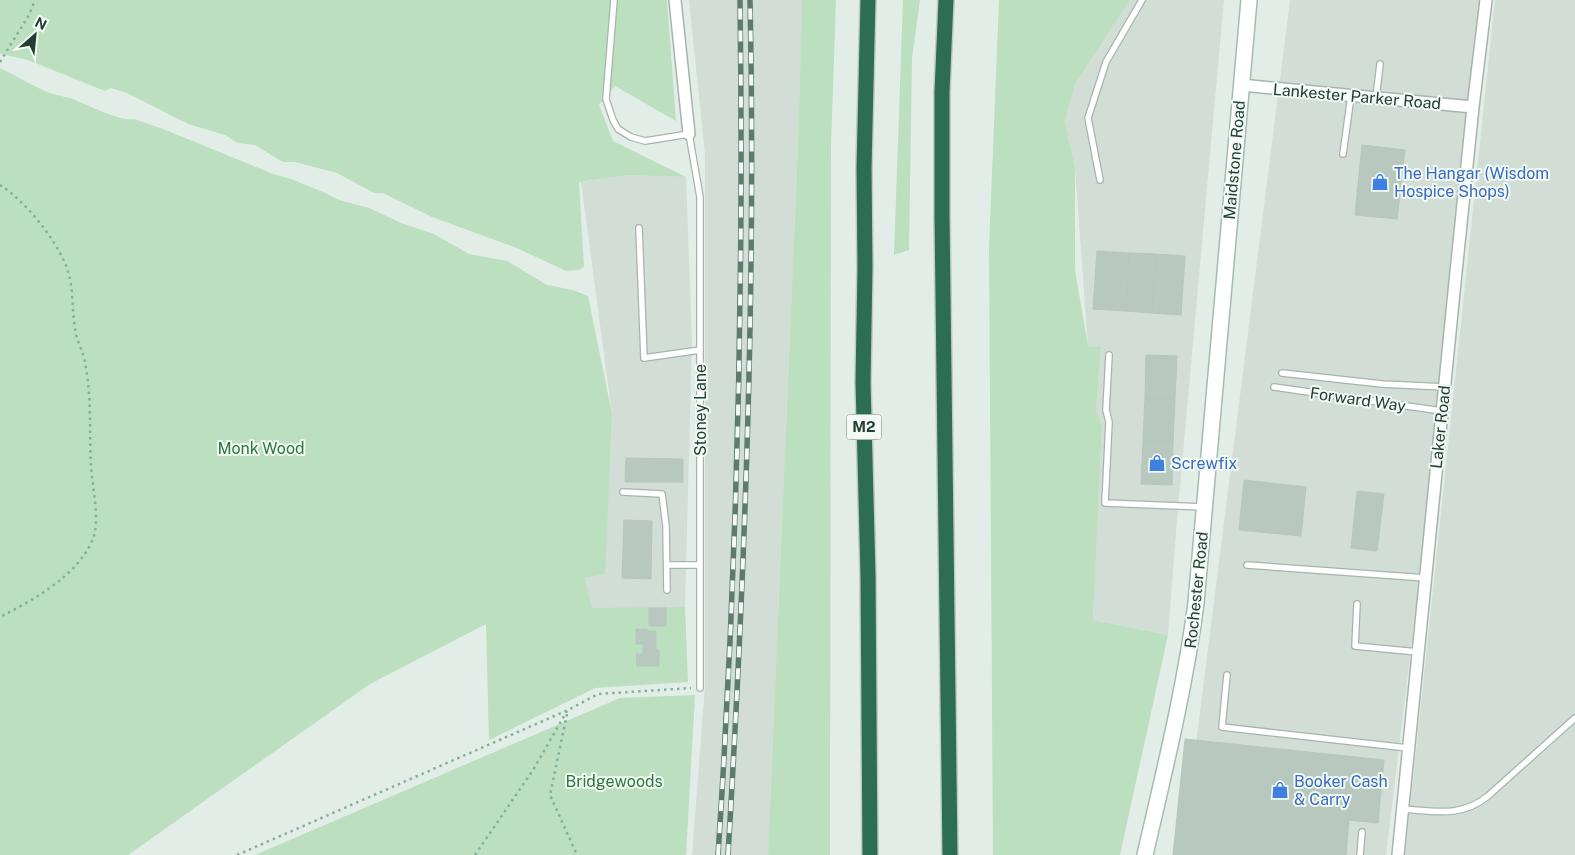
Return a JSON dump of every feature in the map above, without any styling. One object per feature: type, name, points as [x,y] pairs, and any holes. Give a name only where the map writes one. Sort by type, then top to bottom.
[{"type":"highway","name":"M2","points":[[868,0],[864,140],[865,267],[863,382],[868,574],[870,855]]},
{"type":"highway","points":[[946,0],[942,92],[942,216],[950,855]]},
{"type":"main road","name":"Maidstone Road","points":[[1220,320],[1249,0]]},
{"type":"main road","name":"Rochester Road","points":[[1145,855],[1191,642],[1205,507],[1220,320]]},
{"type":"street","name":"Stoney Lane","points":[[675,0],[689,134]]},
{"type":"street","name":"Laker Road","points":[[1398,855],[1473,107],[1486,0]]},
{"type":"street","name":"Lankester Parker Road","points":[[1241,85],[1473,107]]},
{"type":"lane","points":[[614,0],[606,99],[618,129],[631,137],[645,141],[689,134]]},
{"type":"lane","points":[[1100,180],[1088,118],[1106,62],[1142,0]]},
{"type":"lane","points":[[1376,98],[1380,64]]},
{"type":"lane","points":[[1343,154],[1351,96]]},
{"type":"lane","name":"Stoney Lane","points":[[689,134],[700,197],[700,688]]},
{"type":"lane","points":[[639,228],[644,358],[700,350]]},
{"type":"lane","points":[[1109,355],[1106,410],[1109,422],[1104,503],[1205,507]]},
{"type":"lane","points":[[1282,373],[1382,384],[1445,387]]},
{"type":"lane","name":"Forward Way","points":[[1274,388],[1442,411]]},
{"type":"lane","points":[[623,492],[662,494],[666,526],[667,590]]},
{"type":"lane","points":[[667,565],[700,565]]},
{"type":"lane","points":[[1247,565],[1426,578]]},
{"type":"lane","points":[[1357,604],[1355,646],[1418,652]]},
{"type":"lane","points":[[1227,675],[1222,727],[1408,748]]},
{"type":"lane","points":[[1402,809],[1451,812],[1474,805],[1488,796],[1575,718]]},
{"type":"lane","points":[[1360,855],[1362,832]]},
{"type":"path","points":[[0,62],[29,15],[35,0]]},
{"type":"path","points":[[0,185],[28,209],[52,238],[65,263],[71,284],[76,335],[85,361],[90,393],[91,465],[96,508],[93,540],[77,564],[53,586],[26,604],[0,617]]},
{"type":"path","points":[[237,855],[568,710],[598,694],[700,688]]},
{"type":"path","points":[[475,855],[533,770],[568,710]]},
{"type":"path","points":[[568,710],[550,795],[577,855]]},
{"type":"shaded area","points":[[689,0],[802,0],[798,145],[768,855],[692,855],[705,686],[705,155]]},
{"type":"shaded area","points":[[1130,0],[1224,0],[1168,635],[1093,620],[1102,425],[1096,410],[1101,347],[1088,346],[1075,167],[1065,122],[1075,84]]},
{"type":"shaded area","points":[[1290,0],[1490,0],[1386,855],[1182,855]]},
{"type":"shaded area","points":[[1495,0],[1575,0],[1575,855],[1405,855]]},
{"type":"shaded area","points":[[628,175],[686,177],[692,341],[685,607],[592,609],[585,578],[604,574],[612,414],[581,182]]},
{"type":"green space","points":[[0,0],[667,0],[676,121],[615,86],[599,105],[613,141],[686,177],[628,175],[579,182],[584,267],[579,270],[566,271],[517,248],[432,217],[383,193],[374,193],[337,173],[295,162],[283,162],[255,145],[238,143],[225,135],[188,124],[127,93],[111,88],[105,91],[28,60],[2,54],[0,53]]},
{"type":"green space","points":[[802,0],[836,0],[831,145],[830,855],[768,855],[798,145]]},
{"type":"green space","points":[[903,0],[920,0],[912,58],[909,250],[894,255]]},
{"type":"green space","points":[[999,0],[1130,0],[1075,84],[1065,122],[1075,167],[1075,270],[1088,346],[1101,347],[1096,410],[1102,425],[1093,620],[1168,635],[1120,855],[993,855],[989,248]]},
{"type":"green space","name":"Monk Wood","points":[[0,68],[53,94],[72,99],[113,116],[134,119],[163,129],[273,174],[291,179],[339,200],[369,208],[401,223],[434,234],[469,254],[507,261],[547,285],[573,290],[588,296],[612,414],[605,574],[585,578],[592,608],[685,607],[688,682],[595,688],[489,740],[486,624],[370,684],[128,855],[0,855]],"holes":[[[636,629],[646,629],[647,631],[656,631],[656,649],[659,666],[637,666],[636,654],[643,654],[643,644],[636,644]]]},
{"type":"green space","name":"Bridgewoods","points":[[695,695],[686,855],[255,855],[620,698]]},
{"type":"building","name":"The Hangar (Wisdom Hospice Shops)","points":[[1362,145],[1405,150],[1397,219],[1355,215]]},
{"type":"building","points":[[1097,251],[1129,253],[1126,311],[1093,309]]},
{"type":"building","points":[[1129,253],[1156,254],[1152,313],[1126,311]]},
{"type":"building","points":[[1156,254],[1185,256],[1181,315],[1152,313]]},
{"type":"building","points":[[1146,355],[1177,356],[1175,399],[1145,398]]},
{"type":"building","points":[[1145,398],[1175,399],[1173,442],[1143,441]]},
{"type":"building","name":"Screwfix","points":[[1143,441],[1173,442],[1172,485],[1141,484]]},
{"type":"building","points":[[626,458],[683,459],[683,482],[625,482]]},
{"type":"building","points":[[1244,480],[1306,487],[1301,536],[1239,530]]},
{"type":"building","points":[[1357,491],[1384,494],[1377,551],[1351,548]]},
{"type":"building","points":[[624,520],[652,521],[651,579],[622,578]]},
{"type":"building","points":[[649,608],[666,608],[666,626],[649,626]]},
{"type":"building","points":[[636,629],[656,631],[656,649],[659,650],[659,666],[637,666],[636,654],[643,654],[643,644],[636,644]]},
{"type":"building","name":"Booker Cash & Carry","points":[[1185,739],[1384,760],[1378,823],[1349,820],[1346,855],[1173,855]]},
{"type":"railway","points":[[718,855],[725,748],[738,428],[741,214],[740,0]]},
{"type":"railway","points":[[728,855],[748,428],[751,214],[750,0]]},
{"type":"place","name":"The Hangar (Wisdom Hospice Shops)","points":[[1380,182]]},
{"type":"place","name":"Screwfix","points":[[1157,463]]},
{"type":"place","name":"Booker Cash & Carry","points":[[1280,790]]}]
